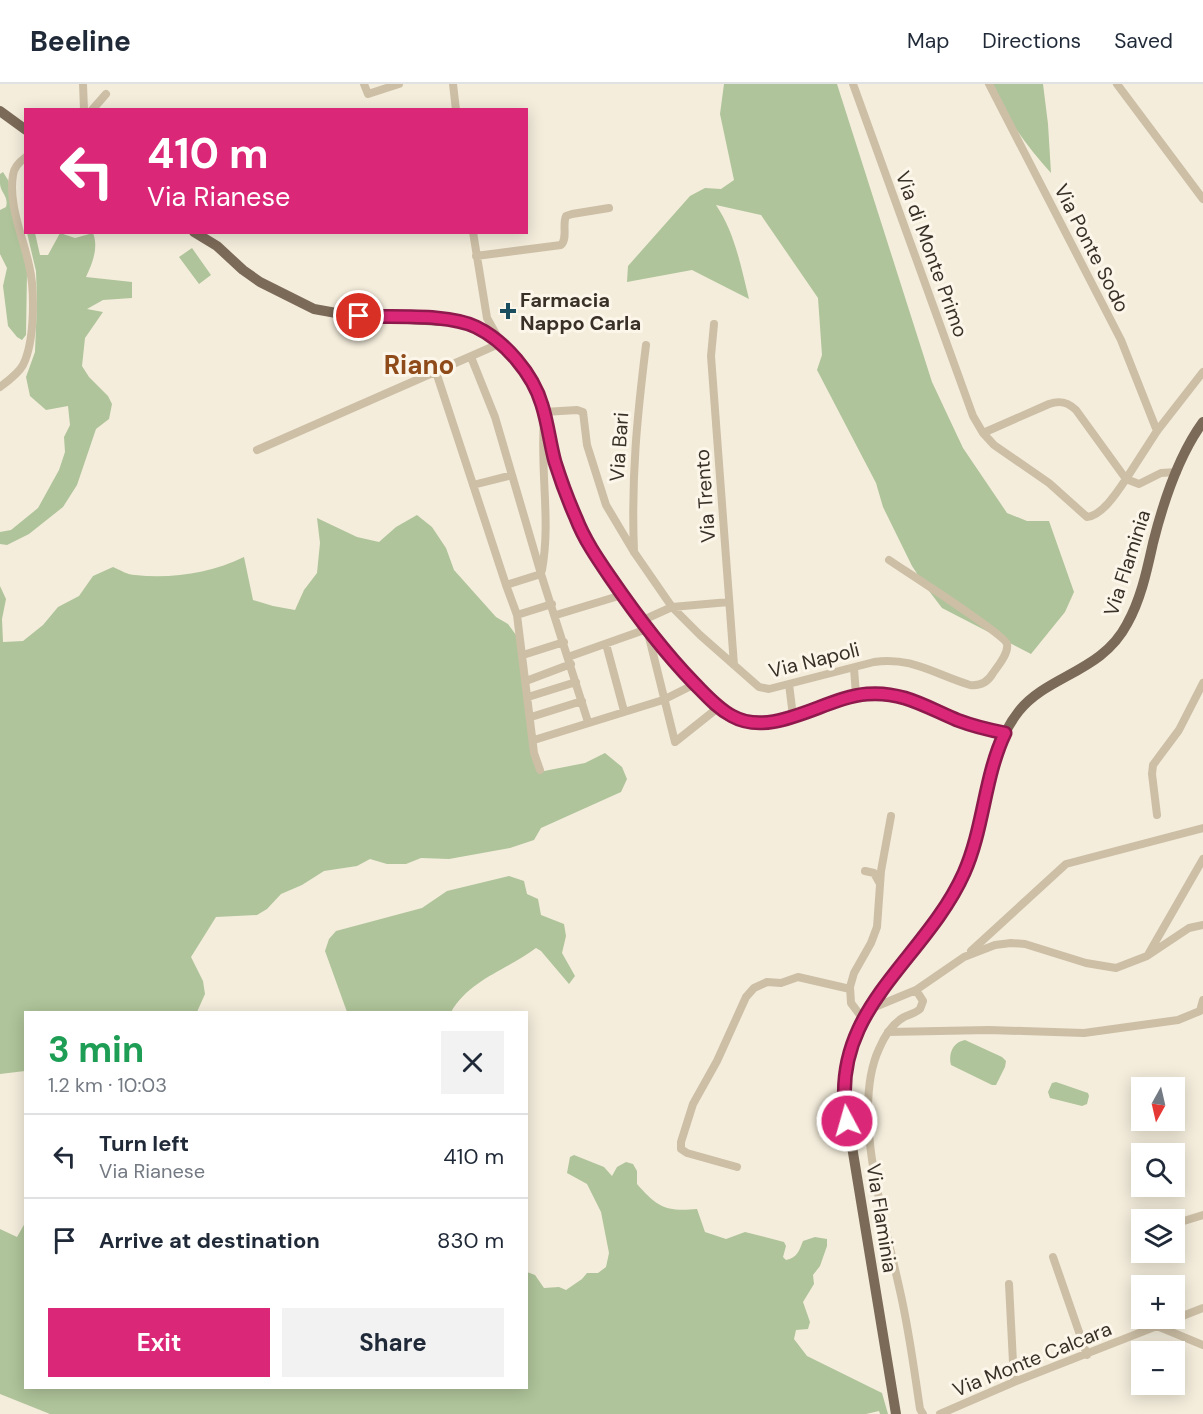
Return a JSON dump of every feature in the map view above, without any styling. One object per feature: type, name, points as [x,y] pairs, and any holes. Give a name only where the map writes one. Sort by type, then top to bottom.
[{"type":"main road","points":[[0,111],[24,129]]},
{"type":"main road","points":[[197,234],[220,248],[243,270],[260,282],[310,307],[353,316],[462,322],[478,328],[501,344],[530,380],[537,393],[555,463],[577,521],[588,542],[644,625],[695,684],[719,707],[737,719],[749,723],[770,722],[856,695],[884,693],[903,696],[964,722],[1005,733]]},
{"type":"main road","name":"Via Flaminia","points":[[896,1414],[846,1110],[846,1068],[853,1042],[865,1015],[957,887],[974,846],[995,758],[1015,716],[1027,703],[1098,658],[1126,627],[1139,597],[1160,518],[1177,472],[1190,443],[1203,422]]},
{"type":"street","points":[[83,84],[84,108]]},
{"type":"street","points":[[364,84],[368,94],[399,84]]},
{"type":"street","points":[[453,84],[456,108]]},
{"type":"street","name":"Via di Monte Primo","points":[[853,84],[973,416],[983,433],[999,449],[1048,483],[1073,507],[1089,518],[1111,500],[1126,479]]},
{"type":"street","name":"Via Ponte Sodo","points":[[989,84],[1121,340],[1157,430]]},
{"type":"street","points":[[1118,84],[1203,199]]},
{"type":"street","points":[[94,108],[106,94]]},
{"type":"street","points":[[0,387],[22,366],[30,335],[31,275],[12,188],[14,170],[24,159]]},
{"type":"street","points":[[476,256],[561,245],[565,240],[566,216],[609,208]]},
{"type":"street","points":[[257,450],[501,344],[487,318],[473,234]]},
{"type":"street","name":"Via Trento","points":[[714,324],[711,356],[734,665]]},
{"type":"street","name":"Via Bari","points":[[634,552],[632,483],[635,428],[646,345]]},
{"type":"street","points":[[471,357],[495,417],[588,722]]},
{"type":"street","points":[[436,372],[517,615],[534,740],[534,755],[540,770]]},
{"type":"street","points":[[1126,479],[1157,430],[1203,372]]},
{"type":"street","points":[[983,433],[1057,401],[1066,403],[1076,410],[1126,479],[1139,484],[1161,473],[1177,472]]},
{"type":"street","name":"Via Napoli","points":[[544,414],[577,410],[583,412],[587,446],[606,505],[634,552],[672,607],[700,635],[763,689],[879,661],[905,661],[975,686],[991,676],[1007,649],[1004,638],[889,560]]},
{"type":"street","points":[[541,574],[546,540],[544,414]]},
{"type":"street","points":[[473,485],[512,474]]},
{"type":"street","points":[[506,585],[541,574]]},
{"type":"street","points":[[556,615],[622,595]]},
{"type":"street","points":[[526,681],[644,625],[672,607],[729,602]]},
{"type":"street","points":[[517,615],[552,604]]},
{"type":"street","points":[[644,625],[675,742],[719,707]]},
{"type":"street","points":[[523,655],[564,642]]},
{"type":"street","points":[[606,644],[624,711]]},
{"type":"street","points":[[854,668],[856,695]]},
{"type":"street","points":[[528,697],[576,682]]},
{"type":"street","points":[[1157,815],[1152,778],[1153,765],[1179,730],[1203,683]]},
{"type":"street","points":[[534,740],[663,700],[695,684]]},
{"type":"street","points":[[789,684],[793,716]]},
{"type":"street","points":[[531,717],[582,701]]},
{"type":"street","points":[[891,816],[881,871],[879,913],[875,934],[854,973],[850,989],[851,1003],[865,1015],[916,990],[964,957],[1066,864],[1203,828]]},
{"type":"street","points":[[1147,956],[1203,858]]},
{"type":"street","points":[[865,871],[874,873],[880,885]]},
{"type":"street","points":[[964,957],[995,945],[1025,944],[1086,963],[1116,968],[1147,956],[1189,928],[1203,925],[1203,931]]},
{"type":"street","points":[[737,1167],[687,1153],[681,1149],[681,1142],[693,1104],[717,1060],[746,997],[754,988],[767,981],[781,984],[798,977],[850,989]]},
{"type":"street","points":[[916,990],[922,1001],[920,1009],[901,1019],[888,1032],[876,1055],[869,1094],[870,1150],[901,1294],[920,1409],[923,1414]]},
{"type":"street","points":[[888,1032],[989,1030],[1084,1033],[1178,1020],[1200,1011],[1203,1000]]},
{"type":"street","points":[[1185,1221],[1203,1215]]},
{"type":"street","points":[[1053,1257],[1087,1355]]},
{"type":"street","points":[[1009,1284],[1014,1382]]},
{"type":"street","name":"Via Monte Calcara","points":[[1185,1315],[1203,1308]]},
{"type":"street","name":"Via Monte Calcara","points":[[940,1414],[1014,1382],[1150,1329]]},
{"type":"street","points":[[1164,1329],[1203,1345]]},
{"type":"green space","points":[[724,84],[837,84],[932,382],[963,448],[1007,513],[1027,521],[1049,521],[1074,592],[1065,612],[1031,654],[942,608],[912,566],[883,507],[876,483],[817,370],[822,355],[818,298],[761,215],[716,205],[733,239],[749,299],[692,270],[627,282],[628,266],[690,196],[705,188],[721,189],[734,180],[720,114]]},
{"type":"green space","points":[[990,84],[1043,84],[1051,173],[1017,131]]},
{"type":"green space","points":[[3,172],[8,180],[27,272],[26,335],[22,340],[8,326],[3,286],[7,268],[0,254],[0,210],[7,204],[0,184],[0,174]]},
{"type":"green space","points":[[27,234],[35,234],[40,255],[48,255],[59,234],[75,238],[93,234],[95,250],[86,277],[132,282],[132,298],[103,300],[87,309],[103,312],[85,338],[82,366],[89,377],[108,396],[112,404],[109,419],[96,429],[77,485],[63,507],[29,534],[7,545],[0,544],[0,532],[11,530],[38,508],[59,470],[65,452],[64,437],[70,425],[68,406],[46,410],[30,396],[26,377],[35,352],[36,271]]},
{"type":"green space","points":[[192,248],[211,275],[199,284],[179,257]]},
{"type":"green space","points":[[417,515],[432,527],[446,548],[454,570],[496,617],[508,624],[516,635],[539,772],[585,763],[605,753],[622,767],[627,779],[621,792],[541,828],[534,840],[510,848],[449,859],[421,858],[406,864],[387,864],[370,859],[357,866],[324,871],[302,885],[281,894],[267,909],[257,915],[216,917],[191,957],[203,981],[205,994],[197,1011],[24,1011],[24,1071],[0,1074],[0,586],[6,599],[2,619],[3,642],[23,641],[43,625],[58,607],[79,596],[93,576],[113,567],[132,575],[191,574],[244,557],[253,600],[295,610],[304,590],[317,573],[320,543],[317,518],[357,537],[379,542],[396,527]]},
{"type":"green space","points":[[509,876],[524,881],[527,894],[538,899],[541,915],[564,924],[566,936],[562,953],[575,976],[569,984],[536,948],[468,991],[452,1011],[347,1011],[325,951],[329,939],[336,931],[422,908],[447,891]]},
{"type":"green space","points":[[965,1040],[1006,1061],[996,1085],[951,1065],[952,1049],[957,1043]]},
{"type":"green space","points":[[1056,1082],[1088,1093],[1087,1104],[1082,1106],[1050,1098],[1048,1092],[1052,1083]]},
{"type":"green space","points":[[574,1155],[604,1167],[612,1176],[617,1167],[626,1162],[633,1164],[637,1171],[637,1184],[657,1203],[677,1210],[697,1209],[705,1232],[726,1239],[745,1232],[784,1242],[786,1246],[783,1257],[786,1260],[795,1256],[803,1241],[815,1237],[827,1239],[820,1266],[813,1275],[814,1284],[803,1302],[810,1322],[808,1329],[796,1330],[794,1339],[807,1356],[882,1393],[888,1414],[880,1414],[879,1411],[866,1414],[50,1414],[0,1394],[0,1229],[17,1237],[24,1225],[24,1389],[528,1389],[528,1272],[535,1275],[544,1288],[559,1287],[566,1290],[587,1273],[598,1273],[606,1267],[609,1253],[601,1212],[587,1184],[567,1173],[570,1157]]},
{"type":"place","name":"Farmacia Nappo Carla","points":[[508,311]]},
{"type":"district","name":"Riano","points":[[419,365]]},
{"type":"route","points":[[359,316],[462,322],[478,328],[501,344],[522,368],[537,393],[560,477],[582,533],[656,641],[710,699],[729,715],[749,723],[770,722],[856,695],[884,693],[906,697],[980,728],[1005,733],[995,758],[974,846],[957,887],[867,1011],[853,1042],[845,1077],[844,1096],[847,1121]]}]
